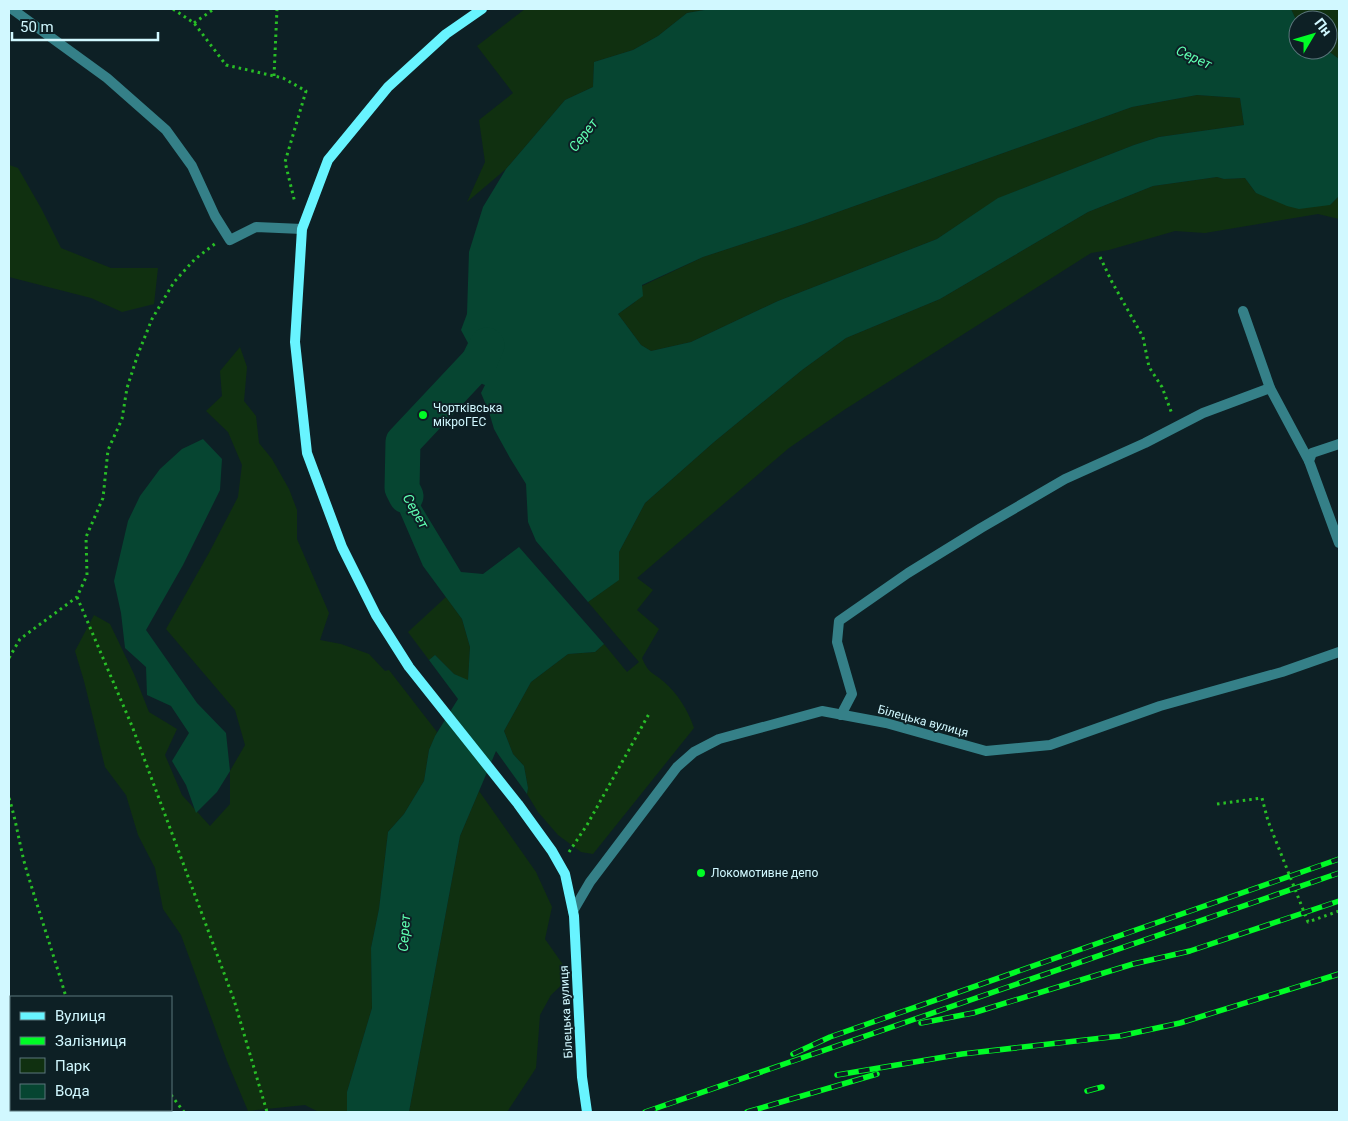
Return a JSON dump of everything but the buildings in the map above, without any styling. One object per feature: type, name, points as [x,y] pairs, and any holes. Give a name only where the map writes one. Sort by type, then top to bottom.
[{"type":"street","points":[[12,9],[107,78],[166,130],[192,166],[215,216],[230,240],[256,227],[302,229]]},
{"type":"street","name":"Білецька вулиця","points":[[482,9],[446,34],[388,87],[328,160],[302,229],[295,342],[307,453],[342,547],[376,615],[409,667],[518,804],[552,850],[565,874],[573,911],[582,1077],[587,1112]]},
{"type":"street","points":[[1244,311],[1270,388],[1309,461],[1339,543]]},
{"type":"street","points":[[841,715],[852,694],[837,642],[839,621],[908,573],[981,528],[1065,480],[1203,413],[1270,388]]},
{"type":"street","points":[[1309,461],[1312,453],[1339,444]]},
{"type":"street","name":"Білецька вулиця","points":[[573,911],[590,882],[678,767],[694,752],[719,739],[822,711],[886,723],[986,751],[1050,745],[1160,706],[1282,672],[1339,652]]},
{"type":"path","points":[[173,9],[194,23],[226,65],[283,78],[306,91],[285,162],[302,229]]},
{"type":"path","points":[[194,23],[214,9]]},
{"type":"path","points":[[274,76],[277,9]]},
{"type":"path","points":[[9,658],[20,639],[77,597],[87,575],[86,537],[103,498],[108,450],[122,419],[127,388],[152,320],[174,282],[195,260],[227,234]]},
{"type":"path","points":[[1100,256],[1112,282],[1143,337],[1149,367],[1162,387],[1177,426]]},
{"type":"path","points":[[77,597],[132,726],[234,1000],[266,1112]]},
{"type":"path","points":[[560,864],[587,825],[650,712]]},
{"type":"path","points":[[9,798],[33,893],[66,996]]},
{"type":"path","points":[[1217,804],[1262,798],[1271,828],[1308,922],[1339,911]]},
{"type":"path","points":[[172,1096],[184,1112]]},
{"type":"green space","points":[[525,9],[710,9],[687,13],[658,36],[633,50],[594,62],[593,87],[565,100],[506,169],[467,202],[485,162],[479,120],[513,93],[477,46]]},
{"type":"green space","points":[[1339,9],[1339,59],[1338,10],[1291,10]]},
{"type":"green space","points":[[1197,95],[1240,98],[1244,125],[1159,137],[1134,145],[999,198],[937,239],[778,301],[691,342],[651,351],[641,345],[618,314],[635,302],[642,286],[703,257],[804,224],[1132,107]]},
{"type":"green space","points":[[9,165],[18,168],[61,248],[111,268],[158,268],[154,304],[122,312],[91,298],[9,277]]},
{"type":"green space","points":[[1217,177],[1224,179],[1245,178],[1256,193],[1330,205],[1339,196],[1339,219],[1318,214],[1205,233],[1175,231],[1109,250],[1091,253],[844,410],[789,448],[637,578],[653,590],[637,610],[659,629],[642,658],[649,670],[678,697],[686,709],[694,728],[593,854],[581,852],[558,835],[538,812],[527,794],[528,788],[524,766],[513,754],[504,731],[531,682],[568,654],[595,652],[604,644],[627,672],[639,662],[588,602],[618,580],[619,552],[645,503],[714,442],[802,370],[846,338],[940,299],[1088,212],[1153,186]]},
{"type":"green space","points":[[240,347],[247,367],[244,401],[256,416],[259,443],[272,459],[289,489],[297,510],[297,539],[329,613],[320,640],[341,644],[369,654],[385,671],[389,670],[437,732],[429,750],[424,781],[404,814],[388,832],[379,909],[371,948],[372,1008],[347,1092],[347,1112],[319,1112],[305,1105],[248,1111],[227,1061],[181,935],[163,909],[155,868],[138,835],[126,795],[105,767],[75,651],[94,615],[110,624],[134,674],[149,712],[177,729],[165,755],[182,795],[210,826],[230,804],[230,771],[245,745],[235,710],[166,629],[238,497],[242,465],[228,432],[206,411],[222,396],[220,371]]},
{"type":"green space","points":[[446,597],[462,619],[470,647],[468,681],[454,674],[435,655],[429,660],[408,632]]},
{"type":"green space","points":[[479,791],[536,872],[552,907],[545,939],[571,976],[551,995],[540,1015],[536,1068],[507,1112],[409,1112],[460,836]]},
{"type":"water","points":[[710,9],[1291,9],[1288,10],[1288,60],[1339,59],[1339,196],[1330,205],[1299,209],[1256,193],[1245,178],[1224,179],[1217,177],[1153,186],[1088,212],[940,299],[846,338],[802,370],[714,442],[645,503],[619,552],[619,580],[588,602],[536,541],[528,522],[526,484],[494,429],[481,393],[485,385],[477,382],[462,388],[452,376],[468,343],[461,330],[467,314],[469,252],[483,207],[506,169],[565,100],[593,87],[594,62],[633,50],[658,36],[687,13]],"holes":[[[1197,95],[1240,98],[1244,125],[1159,137],[998,198],[937,239],[778,301],[691,342],[651,351],[641,345],[618,314],[643,296],[642,285],[703,257],[804,224],[1132,107]]]},
{"type":"water","points":[[203,439],[222,459],[220,490],[183,565],[146,630],[197,703],[226,733],[230,771],[217,792],[196,813],[186,785],[172,761],[189,733],[171,706],[147,695],[146,667],[125,648],[121,613],[114,581],[128,521],[140,496],[160,469],[182,449]]},
{"type":"water","points":[[395,440],[408,454],[415,496],[461,572],[483,574],[519,547],[604,644],[595,652],[568,654],[531,682],[504,731],[513,754],[524,766],[528,788],[527,794],[496,751],[460,836],[409,1112],[347,1112],[347,1092],[372,1008],[371,948],[379,909],[388,832],[404,814],[424,781],[429,750],[435,736],[458,699],[429,660],[435,655],[454,674],[468,680],[470,647],[462,619],[423,566],[395,501],[386,458],[388,447]]},
{"type":"waterway","name":"Серет","points":[[406,496],[402,488],[403,442],[481,359],[487,345]]},
{"type":"railway","points":[[793,1054],[830,1037],[1339,859]]},
{"type":"railway","points":[[645,1112],[1339,873]]},
{"type":"railway","points":[[921,1023],[973,1013],[1133,964],[1190,951],[1339,901]]},
{"type":"railway","points":[[837,1075],[962,1054],[1120,1036],[1180,1023],[1339,974]]},
{"type":"railway","points":[[747,1112],[877,1074]]},
{"type":"railway","points":[[1087,1091],[1102,1087]]},
{"type":"place","name":"Чортківська мікроГЕС","points":[[423,415]]},
{"type":"place","name":"Локомотивне депо","points":[[701,873]]}]
